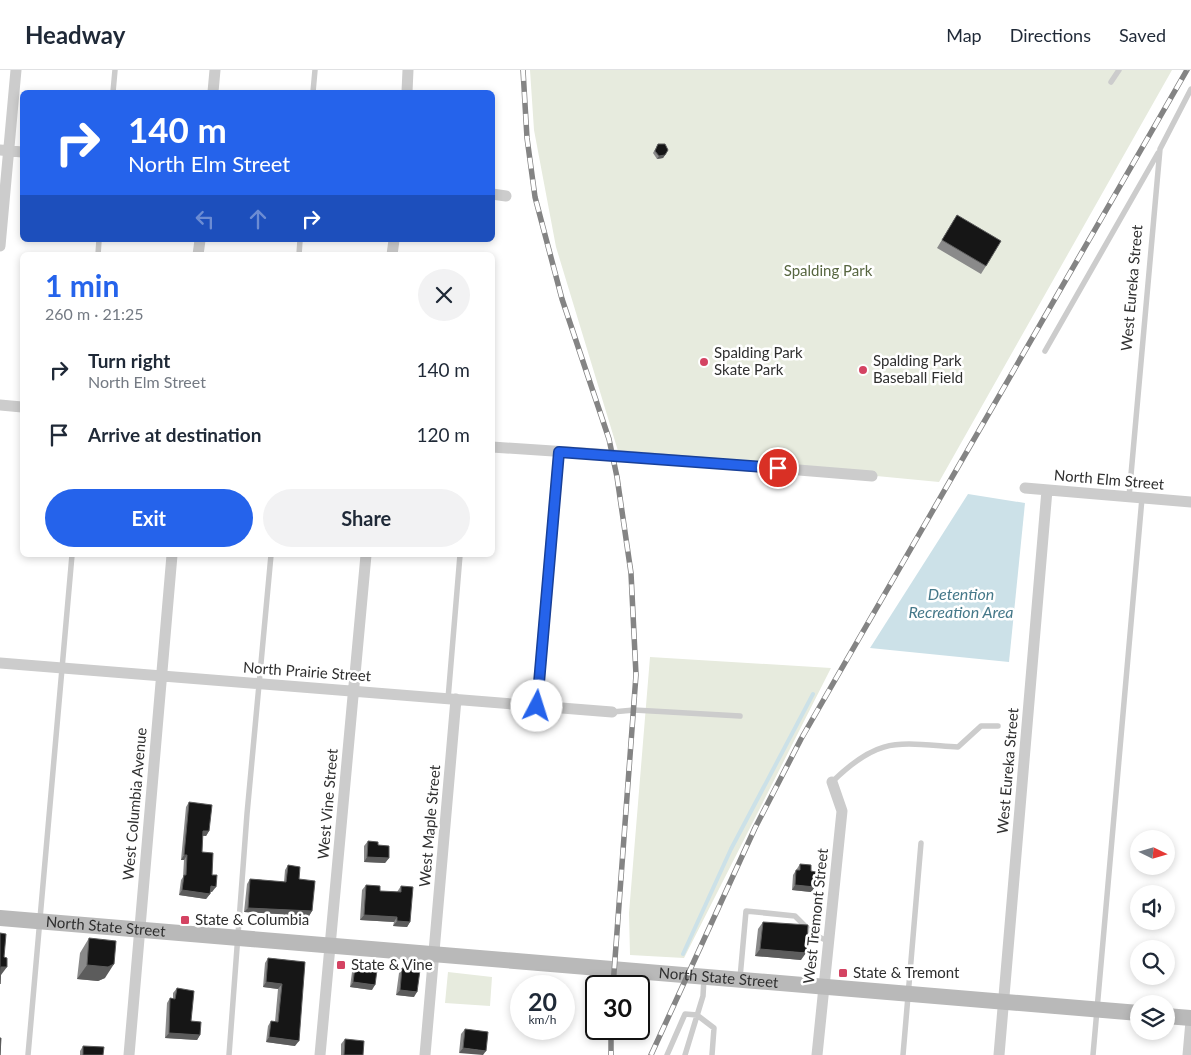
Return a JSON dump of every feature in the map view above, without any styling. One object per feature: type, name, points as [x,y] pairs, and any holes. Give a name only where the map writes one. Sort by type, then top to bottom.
[{"type":"main road","name":"North State Street","points":[[0,918],[1130,1013]]},
{"type":"main road","points":[[1175,1017],[1191,1019]]},
{"type":"street","points":[[0,246],[4,151],[16,70]]},
{"type":"street","points":[[213,90],[215,70]]},
{"type":"street","points":[[406,90],[408,70]]},
{"type":"street","points":[[4,151],[20,152]]},
{"type":"street","points":[[495,194],[506,196]]},
{"type":"street","points":[[0,405],[20,407]]},
{"type":"street","points":[[495,447],[872,476]]},
{"type":"street","points":[[537,706],[559,452]]},
{"type":"street","name":"North Elm Street","points":[[1025,488],[1191,502]]},
{"type":"street","name":"West Eureka Street","points":[[999,1055],[1047,490]]},
{"type":"street","name":"West Columbia Avenue","points":[[129,1055],[172,557]]},
{"type":"street","name":"West Vine Street","points":[[320,1055],[366,557]]},
{"type":"street","name":"North Prairie Street","points":[[0,662],[612,712]]},
{"type":"street","name":"West Maple Street","points":[[425,1055],[452,699]]},
{"type":"street","name":"West Tremont Street","points":[[817,1055],[842,810],[832,782]]},
{"type":"street","points":[[1188,1055],[1191,1019]]},
{"type":"lane","points":[[113,90],[115,70]]},
{"type":"lane","points":[[313,90],[315,70]]},
{"type":"lane","points":[[1111,82],[1119,70]]},
{"type":"lane","name":"West Eureka Street","points":[[1129,497],[1160,149],[1191,89]]},
{"type":"lane","points":[[1045,351],[1160,149]]},
{"type":"lane","points":[[1093,1055],[1142,498]]},
{"type":"lane","points":[[28,1055],[72,557]]},
{"type":"lane","points":[[229,1055],[237,938],[271,557]]},
{"type":"lane","points":[[452,699],[460,557]]},
{"type":"lane","points":[[612,712],[634,710],[740,716]]},
{"type":"lane","points":[[832,782],[867,752],[890,744],[958,747],[981,726],[998,726]]},
{"type":"lane","points":[[903,1055],[921,844]]},
{"type":"lane","points":[[739,980],[746,911],[795,916],[814,935],[828,941]]},
{"type":"lane","points":[[685,1055],[703,996],[704,978]]},
{"type":"lane","points":[[667,1055],[685,1014],[697,1015],[714,1028],[712,1055]]},
{"type":"green space","name":"Spalding Park","points":[[530,70],[1172,70],[939,482],[618,451],[556,247],[534,130]]},
{"type":"green space","points":[[650,657],[831,668],[684,958],[630,955],[629,913]]},
{"type":"green space","points":[[448,972],[492,977],[490,1006],[445,1003]]},
{"type":"water","name":"Detention Recreation Area","points":[[968,494],[1025,503],[1009,662],[870,648]]},
{"type":"building","points":[[658,144],[665,144],[668,150],[665,155],[659,156],[655,151]]},
{"type":"building","points":[[957,215],[1001,241],[986,266],[942,240]]},
{"type":"building","points":[[189,802],[212,805],[209,831],[203,831],[202,852],[213,853],[212,875],[217,875],[216,887],[211,886],[210,894],[182,890],[184,875],[186,875],[187,855],[184,855]]},
{"type":"building","points":[[368,841],[378,842],[378,845],[389,846],[389,858],[367,857]]},
{"type":"building","points":[[800,864],[811,865],[811,871],[816,872],[815,887],[795,885],[796,870],[800,870]]},
{"type":"building","points":[[288,865],[300,867],[299,879],[315,881],[312,911],[248,908],[250,879],[286,882]]},
{"type":"building","points":[[366,885],[380,886],[380,891],[401,892],[401,886],[413,887],[410,922],[397,921],[397,917],[364,915]]},
{"type":"building","points":[[763,922],[808,925],[806,953],[760,949]]},
{"type":"building","points":[[0,933],[6,934],[4,957],[7,958],[7,967],[1,967],[0,984]]},
{"type":"building","points":[[89,938],[116,941],[114,964],[108,967],[87,965]]},
{"type":"building","points":[[268,958],[305,962],[299,1041],[269,1037],[271,1021],[278,1022],[282,984],[266,982]]},
{"type":"building","points":[[355,967],[377,970],[375,985],[353,982]]},
{"type":"building","points":[[402,968],[420,970],[417,992],[400,990]]},
{"type":"building","points":[[177,988],[194,991],[191,1021],[201,1022],[200,1035],[169,1033],[170,998],[175,999]]},
{"type":"building","points":[[465,1029],[488,1032],[486,1051],[463,1048]]},
{"type":"building","points":[[345,1039],[364,1041],[363,1055],[344,1055]]},
{"type":"building","points":[[83,1046],[104,1047],[103,1055],[83,1055]]},
{"type":"waterway","points":[[683,954],[731,849],[813,694]]},
{"type":"railway","points":[[523,70],[527,138],[535,197],[562,299],[609,439],[617,477],[631,573],[636,675],[614,975]]},
{"type":"railway","points":[[651,1055],[755,828],[801,739],[1187,70]]},
{"type":"railway","points":[[611,1040],[611,1055]]},
{"type":"place","name":"Spalding Park Skate Park","points":[[704,362]]},
{"type":"place","name":"Spalding Park Baseball Field","points":[[863,370]]},
{"type":"place","name":"State & Columbia","points":[[185,920]]},
{"type":"place","name":"State & Vine","points":[[341,965]]},
{"type":"place","name":"State & Tremont","points":[[843,973]]},
{"type":"route","points":[[537,706],[559,452],[613,454],[682,462],[778,468]]}]
